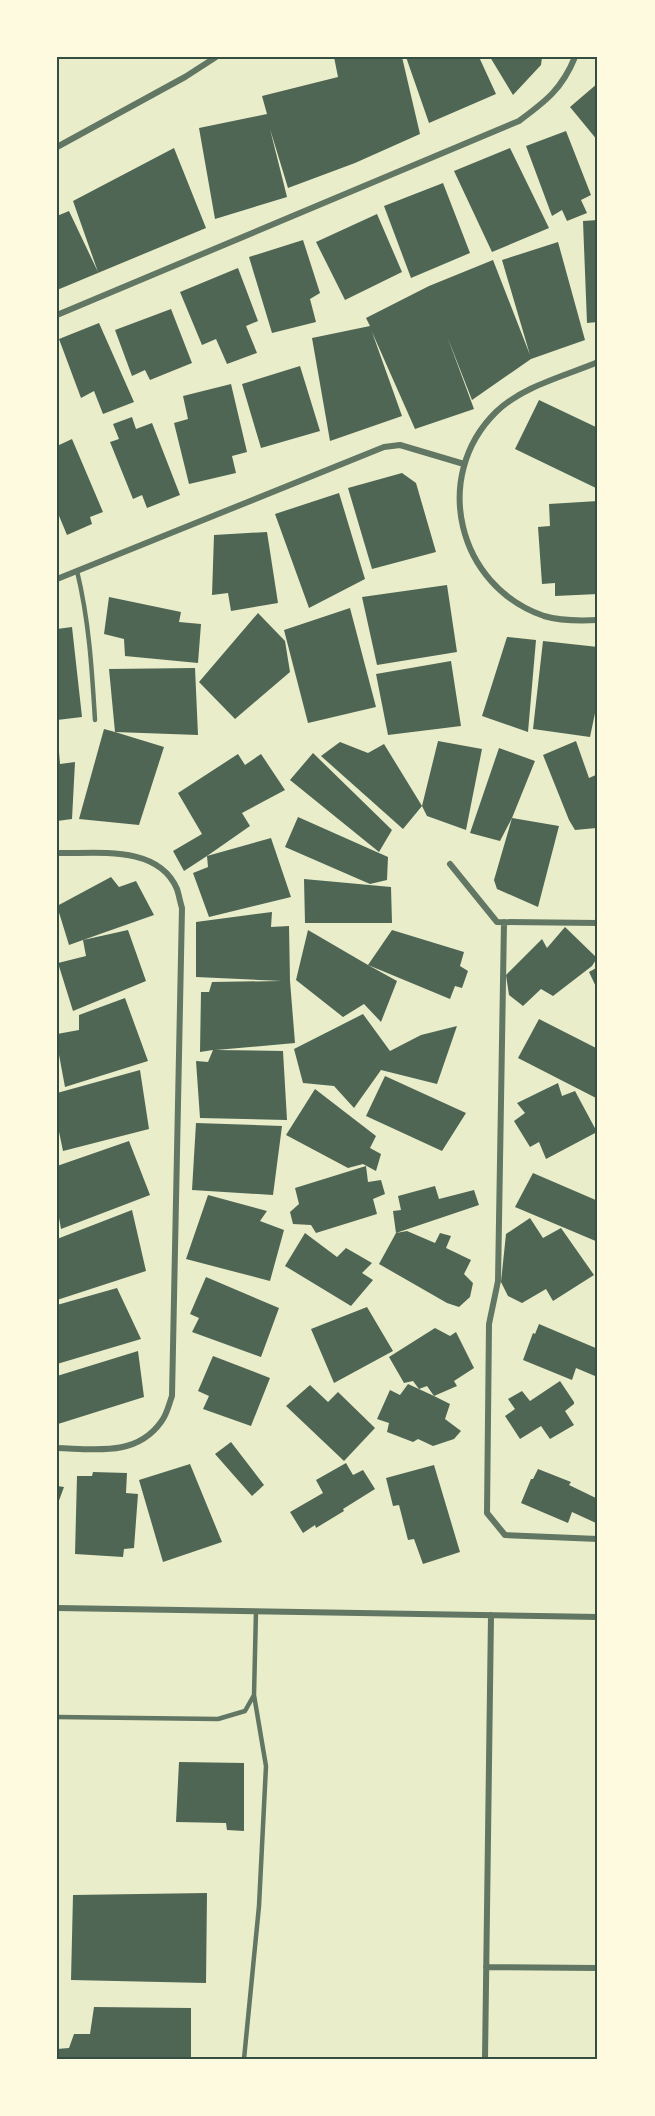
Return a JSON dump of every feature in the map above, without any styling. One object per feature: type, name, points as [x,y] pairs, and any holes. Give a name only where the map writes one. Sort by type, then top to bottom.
[{"type":"street","points":[[57,147],[216,57]]},
{"type":"street","points":[[57,315],[519,121],[549,100],[569,72],[575,57]]},
{"type":"street","points":[[598,362],[521,394],[497,411],[478,434],[464,464],[460,512],[466,541],[479,565],[493,584],[513,600],[544,616],[573,621],[598,620]]},
{"type":"street","points":[[57,579],[384,447],[400,445],[464,464]]},
{"type":"street","points":[[57,853],[130,855],[148,860],[165,872],[177,888],[182,908],[172,1396],[162,1421],[144,1439],[132,1445],[112,1450],[57,1448]]},
{"type":"street","points":[[450,864],[496,922],[598,923]]},
{"type":"street","points":[[504,922],[498,1281],[489,1324],[487,1513],[505,1535],[598,1539]]},
{"type":"street","points":[[57,1608],[598,1617]]},
{"type":"street","points":[[485,2059],[491,1615]]},
{"type":"street","points":[[486,1967],[598,1968]]},
{"type":"lane","points":[[77,571],[84,598],[91,651],[95,720]]},
{"type":"lane","points":[[244,2059],[259,1906],[266,1766],[254,1695],[256,1611]]},
{"type":"lane","points":[[57,1717],[218,1719],[245,1711],[254,1695]]},
{"type":"building","points":[[334,57],[402,57],[420,134],[355,163],[288,188],[270,129],[287,197],[215,219],[199,128],[267,114],[262,96],[338,77]]},
{"type":"building","points":[[406,57],[479,57],[496,94],[429,123]]},
{"type":"building","points":[[490,57],[542,57],[541,65],[513,95]]},
{"type":"building","points":[[598,83],[598,141],[570,107]]},
{"type":"building","points":[[566,131],[591,195],[581,200],[587,213],[567,221],[562,210],[552,216],[526,146]]},
{"type":"building","points":[[174,148],[206,228],[57,290],[57,216],[69,211],[98,272],[73,201]]},
{"type":"building","points":[[510,148],[549,228],[492,252],[454,171]]},
{"type":"building","points":[[443,183],[470,253],[411,278],[384,206]]},
{"type":"building","points":[[377,214],[402,272],[345,300],[316,242]]},
{"type":"building","points":[[598,220],[598,322],[587,323],[583,221]]},
{"type":"building","points":[[303,240],[320,293],[310,299],[316,322],[272,333],[249,257]]},
{"type":"building","points":[[558,242],[585,340],[531,359],[472,400],[447,336],[474,409],[415,429],[372,332],[402,416],[330,441],[312,338],[370,326],[366,318],[429,286],[493,260],[530,355],[502,260]]},
{"type":"building","points":[[238,268],[258,321],[246,326],[257,353],[227,364],[216,339],[202,345],[180,292]]},
{"type":"building","points":[[171,309],[192,363],[150,380],[145,370],[132,376],[115,330]]},
{"type":"building","points":[[99,323],[134,402],[103,414],[94,391],[81,398],[59,339]]},
{"type":"building","points":[[300,366],[320,431],[261,448],[242,384]]},
{"type":"building","points":[[231,384],[247,452],[232,456],[236,473],[189,484],[174,423],[188,419],[183,396]]},
{"type":"building","points":[[539,400],[598,428],[598,489],[515,449]]},
{"type":"building","points":[[132,417],[136,429],[152,423],[180,495],[147,508],[142,495],[133,499],[110,442],[119,439],[113,424]]},
{"type":"building","points":[[72,439],[103,512],[90,517],[92,524],[67,535],[57,511],[57,446]]},
{"type":"building","points":[[402,473],[416,483],[436,552],[372,569],[348,488]]},
{"type":"building","points":[[339,493],[365,579],[309,608],[275,514]]},
{"type":"building","points":[[598,501],[598,594],[555,596],[555,583],[542,584],[538,527],[550,526],[549,504]]},
{"type":"building","points":[[267,532],[278,603],[231,611],[228,593],[212,595],[214,535]]},
{"type":"building","points":[[447,585],[457,652],[377,665],[362,597]]},
{"type":"building","points":[[109,597],[181,612],[179,622],[201,624],[198,663],[125,656],[124,639],[104,634]]},
{"type":"building","points":[[350,608],[376,707],[308,723],[284,630]]},
{"type":"building","points":[[258,613],[285,641],[290,672],[235,719],[199,682]]},
{"type":"building","points":[[72,627],[82,717],[57,720],[57,629]]},
{"type":"building","points":[[507,637],[536,640],[528,732],[482,716]]},
{"type":"building","points":[[543,641],[598,647],[598,699],[590,737],[533,729]]},
{"type":"building","points":[[451,661],[461,726],[388,735],[376,674]]},
{"type":"building","points":[[195,668],[198,735],[115,732],[109,669]]},
{"type":"building","points":[[104,729],[164,747],[139,825],[79,819]]},
{"type":"building","points":[[438,741],[482,749],[466,830],[427,816],[422,806]]},
{"type":"building","points":[[576,741],[589,778],[598,774],[598,827],[596,828],[575,830],[543,755]]},
{"type":"building","points":[[340,742],[368,753],[384,744],[422,806],[403,829],[321,756]]},
{"type":"building","points":[[499,748],[535,761],[500,841],[470,833]]},
{"type":"building","points":[[57,752],[59,752],[60,764],[75,762],[72,819],[57,821]]},
{"type":"building","points":[[313,753],[392,830],[379,852],[290,780]]},
{"type":"building","points":[[238,754],[245,765],[261,754],[285,790],[242,813],[250,826],[184,871],[173,851],[202,834],[178,793]]},
{"type":"building","points":[[298,817],[388,857],[387,880],[370,884],[285,847]]},
{"type":"building","points":[[512,818],[559,826],[538,907],[497,889],[494,880]]},
{"type":"building","points":[[271,838],[291,897],[209,917],[193,873],[208,867],[207,856]]},
{"type":"building","points":[[111,877],[119,887],[136,881],[154,915],[69,945],[57,906]]},
{"type":"building","points":[[304,879],[391,887],[392,923],[305,923]]},
{"type":"building","points":[[272,912],[271,927],[289,926],[290,981],[295,1043],[216,1050],[283,1051],[287,1120],[200,1118],[196,1061],[208,1062],[213,1050],[200,1052],[201,992],[209,992],[212,982],[282,981],[196,977],[196,922]]},
{"type":"building","points":[[565,927],[597,958],[592,966],[553,996],[541,989],[523,1006],[509,995],[506,975],[542,939],[547,948]]},
{"type":"building","points":[[128,930],[146,981],[73,1011],[58,963],[86,956],[83,940]]},
{"type":"building","points":[[308,930],[397,981],[381,1022],[364,1004],[343,1017],[296,980]]},
{"type":"building","points":[[392,930],[464,952],[460,966],[468,971],[462,988],[455,986],[450,999],[368,965]]},
{"type":"building","points":[[598,967],[598,991],[589,972]]},
{"type":"building","points":[[125,998],[148,1061],[65,1087],[57,1034],[79,1030],[79,1015]]},
{"type":"building","points":[[363,1014],[390,1051],[421,1035],[457,1026],[437,1084],[381,1070],[354,1108],[334,1086],[303,1083],[294,1049]]},
{"type":"building","points":[[539,1019],[598,1049],[598,1099],[518,1058]]},
{"type":"building","points":[[140,1070],[149,1129],[63,1151],[57,1122],[57,1093]]},
{"type":"building","points":[[385,1076],[466,1113],[442,1151],[366,1116]]},
{"type":"building","points":[[558,1083],[562,1096],[575,1091],[597,1132],[546,1159],[539,1142],[530,1147],[514,1121],[525,1113],[517,1103]]},
{"type":"building","points":[[315,1089],[376,1136],[370,1148],[381,1154],[376,1171],[363,1164],[348,1168],[286,1135]]},
{"type":"building","points":[[196,1123],[282,1126],[273,1195],[192,1190]]},
{"type":"building","points":[[129,1141],[150,1195],[61,1229],[57,1207],[57,1166]]},
{"type":"building","points":[[366,1166],[368,1182],[381,1180],[385,1194],[373,1199],[377,1214],[316,1233],[311,1225],[293,1224],[290,1212],[299,1204],[295,1188]]},
{"type":"building","points":[[533,1173],[598,1201],[598,1242],[515,1207]]},
{"type":"building","points":[[435,1186],[439,1199],[474,1190],[479,1205],[396,1233],[393,1211],[401,1210],[398,1196]]},
{"type":"building","points":[[208,1195],[267,1211],[260,1221],[284,1230],[270,1281],[186,1259]]},
{"type":"building","points":[[132,1210],[146,1271],[57,1300],[57,1239]]},
{"type":"building","points":[[530,1218],[543,1238],[561,1228],[594,1275],[553,1301],[546,1289],[522,1303],[508,1296],[501,1282],[506,1234]]},
{"type":"building","points":[[407,1231],[435,1243],[440,1233],[451,1236],[446,1248],[471,1260],[464,1274],[473,1283],[470,1297],[459,1307],[447,1303],[379,1264],[396,1233]]},
{"type":"building","points":[[305,1233],[337,1257],[346,1248],[372,1263],[362,1273],[373,1280],[351,1306],[285,1266]]},
{"type":"building","points":[[206,1277],[279,1308],[261,1357],[192,1332],[199,1318],[190,1314]]},
{"type":"building","points":[[117,1288],[141,1339],[57,1364],[57,1305]]},
{"type":"building","points":[[367,1307],[393,1351],[334,1383],[311,1329]]},
{"type":"building","points":[[539,1324],[598,1349],[598,1368],[595,1376],[576,1368],[572,1380],[523,1360],[533,1333],[535,1334]]},
{"type":"building","points":[[435,1328],[450,1336],[456,1332],[474,1368],[454,1381],[457,1386],[434,1396],[427,1386],[419,1389],[413,1381],[404,1383],[389,1357]]},
{"type":"building","points":[[138,1351],[144,1397],[58,1424],[57,1376]]},
{"type":"building","points":[[213,1356],[270,1378],[251,1426],[203,1409],[209,1396],[198,1391]]},
{"type":"building","points":[[560,1381],[574,1402],[565,1411],[574,1425],[550,1439],[541,1426],[520,1439],[505,1416],[515,1409],[508,1399],[522,1391],[530,1401]]},
{"type":"building","points":[[408,1384],[450,1404],[445,1419],[461,1431],[454,1439],[433,1446],[418,1439],[413,1442],[387,1432],[389,1423],[377,1419],[390,1390],[400,1395]]},
{"type":"building","points":[[310,1385],[328,1402],[338,1392],[375,1428],[344,1461],[286,1406]]},
{"type":"building","points":[[231,1442],[264,1485],[252,1496],[215,1454]]},
{"type":"building","points":[[346,1463],[353,1475],[363,1470],[375,1489],[343,1509],[344,1511],[303,1533],[290,1512],[323,1493],[316,1480]]},
{"type":"building","points":[[190,1464],[222,1542],[163,1562],[139,1480]]},
{"type":"building","points":[[434,1465],[460,1552],[423,1564],[414,1539],[408,1540],[399,1505],[393,1506],[386,1478]]},
{"type":"building","points":[[538,1469],[571,1482],[569,1485],[598,1499],[596,1523],[572,1512],[568,1523],[521,1503]]},
{"type":"building","points":[[93,1472],[127,1473],[126,1493],[138,1494],[134,1548],[124,1549],[123,1557],[75,1554],[77,1476],[92,1476]]},
{"type":"building","points":[[57,1486],[64,1487],[57,1506]]},
{"type":"building","points":[[179,1762],[244,1763],[244,1831],[227,1830],[226,1823],[176,1822]]},
{"type":"building","points":[[207,1893],[206,1983],[71,1980],[73,1895]]},
{"type":"building","points":[[94,2007],[191,2008],[191,2059],[57,2059],[57,2049],[69,2048],[74,2034],[90,2034]]}]
